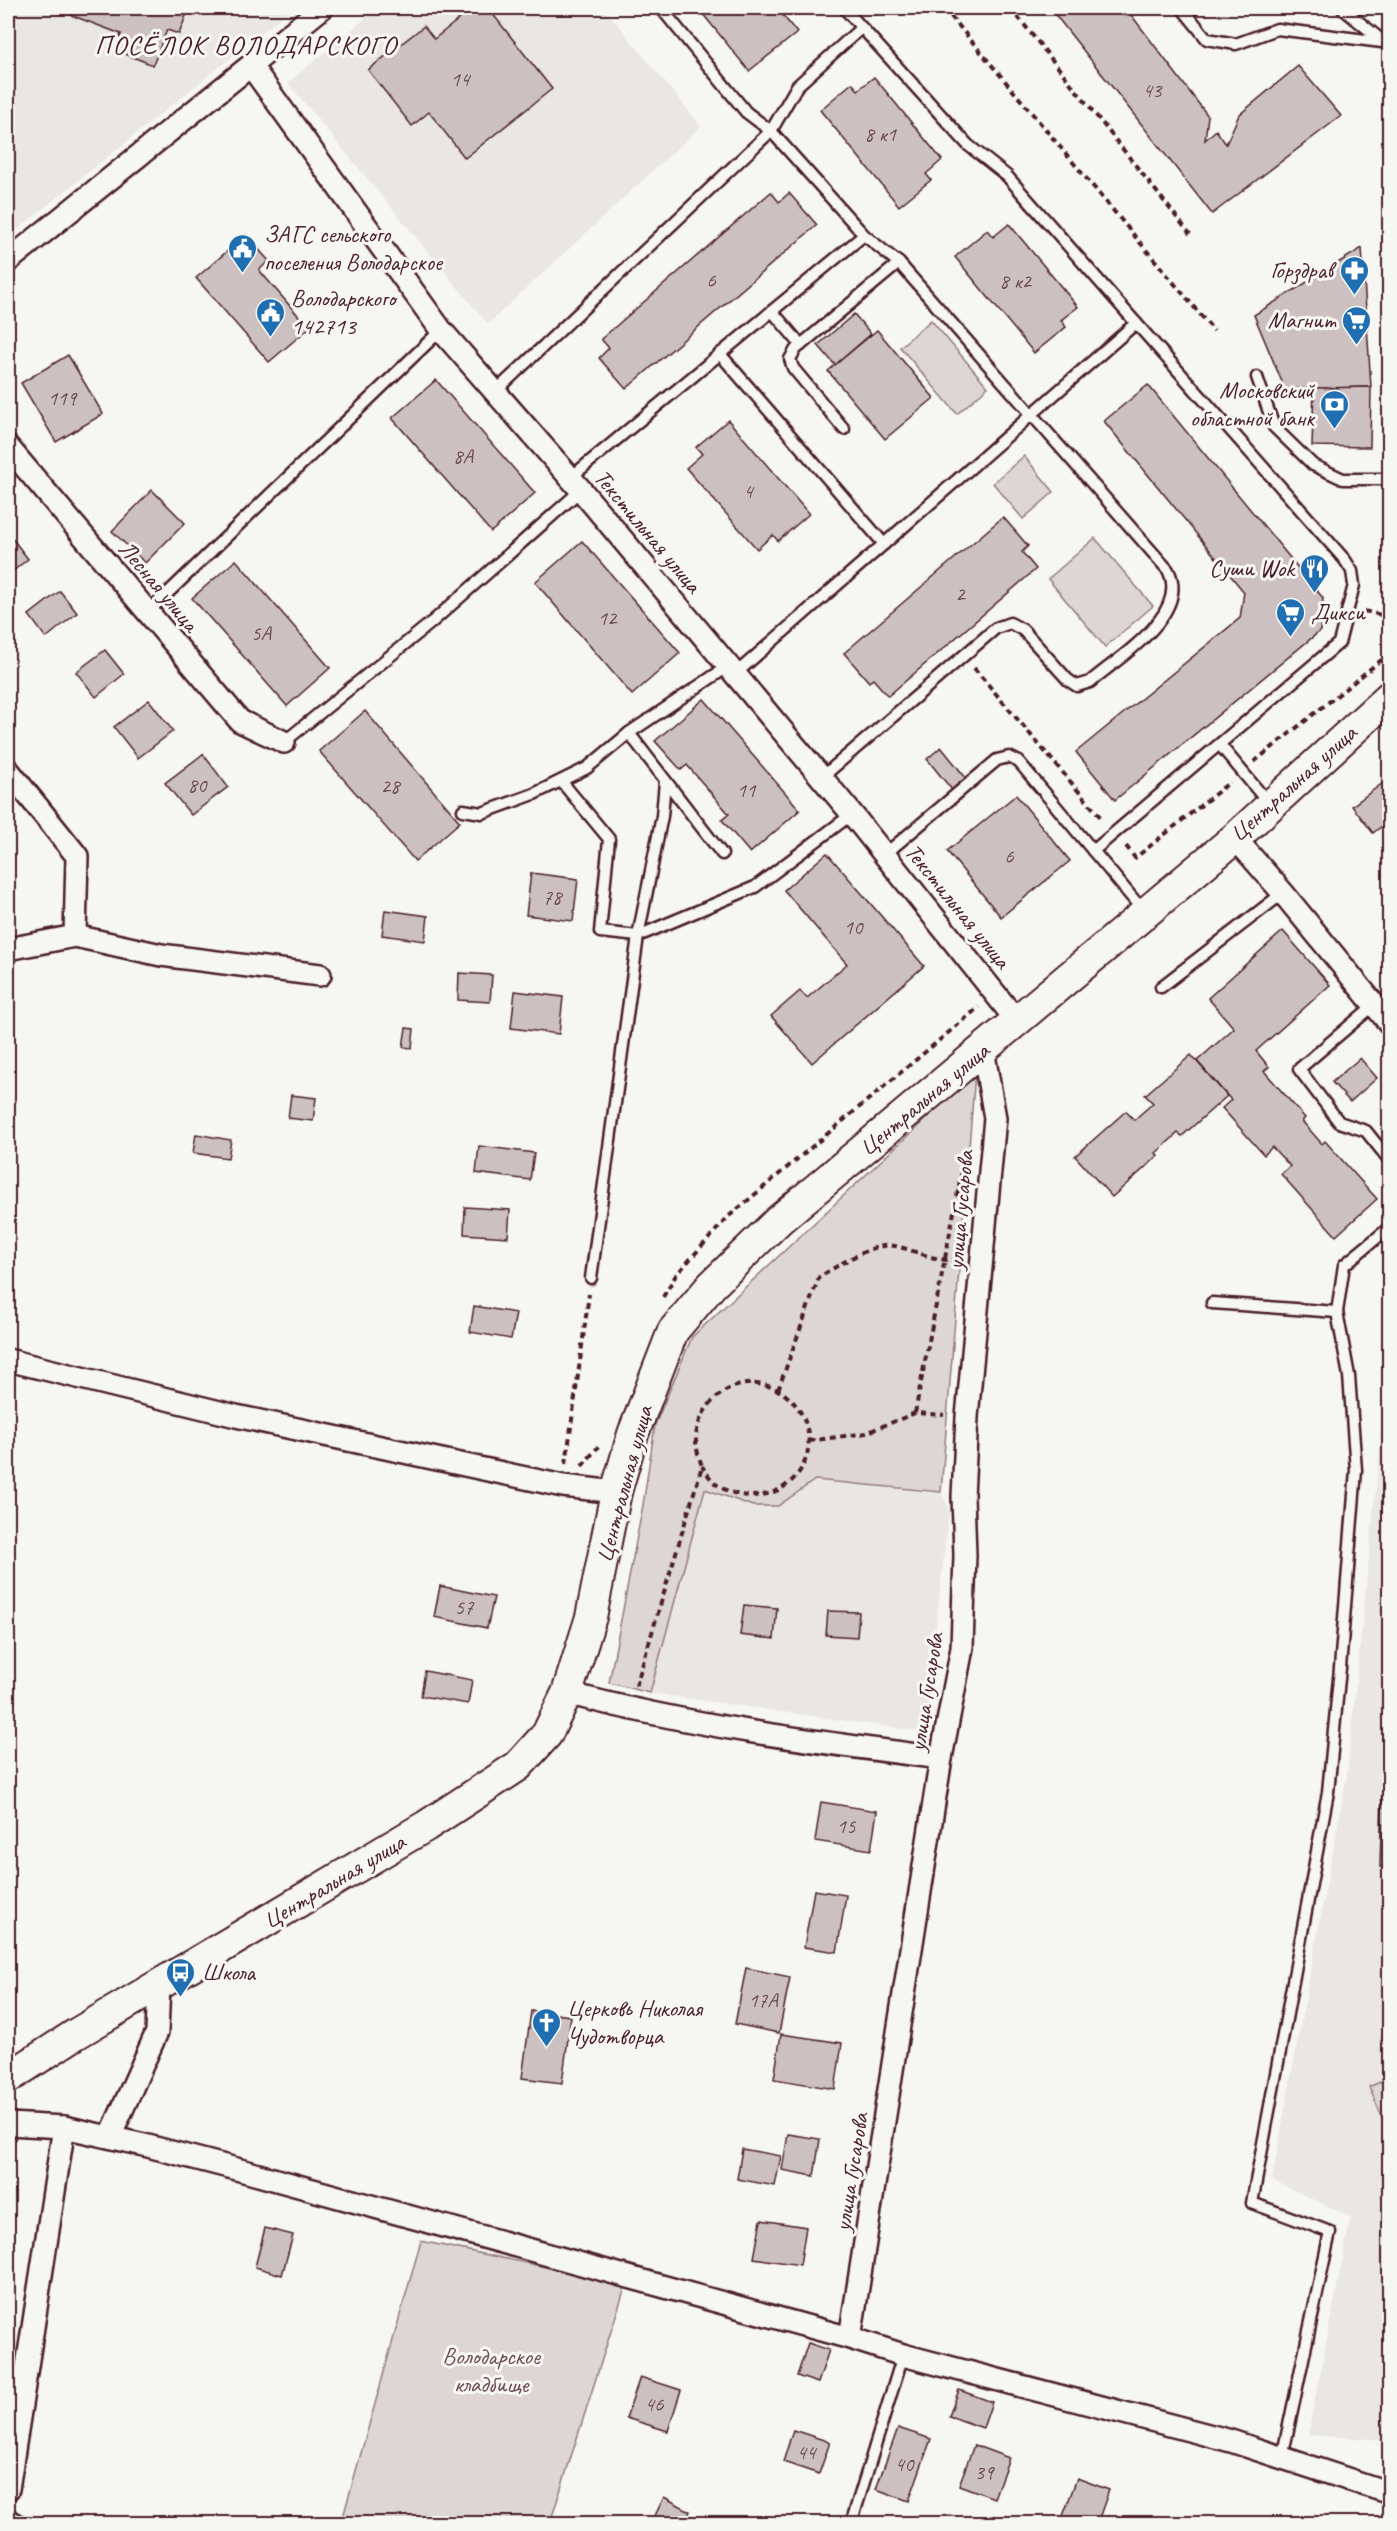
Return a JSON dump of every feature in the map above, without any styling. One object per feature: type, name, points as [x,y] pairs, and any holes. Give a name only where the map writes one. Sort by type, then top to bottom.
[{"type":"main road","name":"Центральная улица","points":[[8,2078],[426,1826],[518,1766],[547,1734],[567,1693],[591,1617],[616,1492],[633,1434],[673,1331],[712,1285],[779,1220],[1235,838],[1389,696]]},
{"type":"street","points":[[8,261],[322,8]]},
{"type":"street","name":"Текстильная улица","points":[[251,66],[441,330],[575,484],[852,814],[1017,1021]]},
{"type":"street","name":"Лесная улица","points":[[8,447],[240,721],[284,742]]},
{"type":"street","points":[[8,770],[77,856],[75,936]]},
{"type":"street","points":[[1235,838],[1283,893],[1389,1024]]},
{"type":"street","points":[[8,949],[75,936],[161,956],[320,975]]},
{"type":"street","name":"улица Гусарова","points":[[850,2338],[941,1758],[962,1648],[965,1555],[963,1496],[967,1417],[995,1118],[983,1049]]},
{"type":"street","points":[[8,1360],[236,1416],[563,1486],[616,1492]]},
{"type":"street","points":[[567,1693],[629,1710],[782,1738],[941,1758]]},
{"type":"street","points":[[110,2137],[157,2032],[159,1985]]},
{"type":"street","points":[[8,2124],[64,2127],[110,2137],[357,2202],[534,2253],[850,2338],[903,2355],[1220,2438],[1389,2493]]},
{"type":"street","points":[[8,2489],[64,2127]]},
{"type":"street","points":[[8,2520],[15,2523]]},
{"type":"lane","points":[[660,8],[746,112],[771,131],[864,235],[899,263],[1168,570],[1174,580],[1174,593],[1169,608],[1159,623],[1090,682],[1077,686],[1068,680],[1023,630],[1010,623],[996,628],[821,778]]},
{"type":"lane","points":[[844,8],[968,145],[1007,176],[1346,560],[1352,571],[1353,585],[1339,643],[1093,851]]},
{"type":"lane","points":[[1182,8],[1207,39],[1236,44],[1277,29],[1387,43]]},
{"type":"lane","points":[[1342,8],[1387,43]]},
{"type":"lane","points":[[496,391],[771,131],[797,86],[861,28]]},
{"type":"lane","points":[[284,742],[432,622],[575,484],[720,354],[864,235]]},
{"type":"lane","points":[[844,429],[793,368],[790,359],[801,345],[899,263]]},
{"type":"lane","points":[[772,311],[801,345]]},
{"type":"lane","points":[[463,810],[482,813],[534,794],[587,768],[629,733],[730,671],[884,544],[1136,322]]},
{"type":"lane","points":[[147,613],[441,330]]},
{"type":"lane","points":[[720,354],[884,544]]},
{"type":"lane","points":[[1257,377],[1274,427],[1312,465],[1343,479],[1389,478]]},
{"type":"lane","points":[[629,733],[722,854]]},
{"type":"lane","points":[[1220,745],[1270,805]]},
{"type":"lane","points":[[884,855],[997,760],[1008,757],[1019,762],[1145,913]]},
{"type":"lane","points":[[561,781],[609,839],[600,932],[638,936],[755,887],[852,814]]},
{"type":"lane","points":[[591,1278],[638,936],[662,816],[665,781]]},
{"type":"lane","points":[[1161,987],[1283,893]]},
{"type":"lane","points":[[1374,1005],[1299,1068],[1339,1122],[1366,1131],[1389,1161]]},
{"type":"lane","points":[[1282,2458],[1330,2232],[1252,2203],[1328,1792],[1340,1668],[1356,1470],[1349,1376],[1337,1312],[1344,1265],[1389,1227]]},
{"type":"lane","points":[[1212,1303],[1337,1312]]},
{"type":"lane","points":[[851,2523],[903,2355]]},
{"type":"path","points":[[944,8],[1214,331]]},
{"type":"path","points":[[1011,8],[1190,234]]},
{"type":"path","points":[[1378,614],[1389,617]]},
{"type":"path","points":[[964,656],[1136,858],[1389,653]]},
{"type":"path","points":[[915,1413],[966,1150]]},
{"type":"path","points":[[778,1390],[819,1277],[862,1252],[893,1246],[945,1262],[981,1258]]},
{"type":"path","points":[[563,1486],[591,1278]]},
{"type":"path","points":[[756,1383],[778,1390],[795,1402],[806,1420],[809,1441],[804,1462],[793,1480],[775,1492],[754,1497],[733,1494],[715,1483],[702,1466],[697,1452],[696,1432],[703,1412],[716,1397],[734,1386],[756,1383]]},
{"type":"path","points":[[809,1441],[866,1433],[915,1413],[967,1417]]},
{"type":"path","points":[[563,1486],[597,1451],[600,1442]]},
{"type":"path","points":[[629,1710],[702,1466]]},
{"type":"shaded area","points":[[8,8],[292,8],[8,237]]},
{"type":"shaded area","points":[[378,8],[604,8],[701,126],[488,324],[288,83]]},
{"type":"shaded area","points":[[1389,1387],[1389,2440],[1308,2435],[1351,2217],[1272,2180],[1347,1775],[1386,1388]]},
{"type":"shaded area","points":[[815,1480],[941,1492],[949,1509],[924,1732],[650,1693],[705,1489],[753,1506],[778,1506]]},
{"type":"green space","points":[[931,320],[988,387],[957,414],[900,347]]},
{"type":"green space","points":[[1024,456],[1054,492],[1023,519],[993,483]]},
{"type":"green space","points":[[1095,538],[1153,606],[1105,647],[1048,579]]},
{"type":"green space","points":[[975,1073],[941,1492],[815,1480],[778,1506],[753,1506],[705,1489],[650,1693],[609,1683],[643,1505],[655,1425],[692,1337]]},
{"type":"green space","points":[[1389,2078],[1389,2133],[1369,2087]]},
{"type":"green space","name":"Володарское кладбище","points":[[421,2241],[626,2284],[550,2523],[341,2524]]},
{"type":"building","points":[[52,8],[189,8],[179,34],[167,30],[153,65],[115,50],[121,34]]},
{"type":"building","points":[[473,8],[488,8],[552,89],[465,158],[429,112],[412,126],[368,70],[424,26],[434,39]]},
{"type":"building","points":[[698,8],[777,8],[797,33],[749,71]]},
{"type":"building","points":[[1050,8],[1126,8],[1208,116],[1205,140],[1216,130],[1226,144],[1239,115],[1298,66],[1341,116],[1212,214]]},
{"type":"building","points":[[874,77],[942,160],[926,174],[931,180],[899,206],[820,110],[852,83],[858,90]]},
{"type":"building","points":[[771,192],[779,202],[789,193],[817,225],[626,389],[599,358],[609,348],[601,339]]},
{"type":"building","points":[[1009,224],[1078,307],[1061,320],[1066,327],[1034,353],[955,257],[987,230],[993,237]]},
{"type":"building","points":[[246,235],[269,261],[259,270],[309,328],[269,362],[196,278]]},
{"type":"building","points":[[1362,248],[1371,387],[1285,389],[1254,315]]},
{"type":"building","points":[[854,314],[871,334],[835,365],[818,345]]},
{"type":"building","points":[[877,330],[934,398],[885,439],[828,371]]},
{"type":"building","points":[[68,355],[103,414],[56,442],[21,383]]},
{"type":"building","points":[[436,380],[535,493],[491,532],[392,418]]},
{"type":"building","points":[[1148,385],[1323,598],[1320,631],[1115,800],[1076,752],[1240,618],[1244,592],[1104,421]]},
{"type":"building","points":[[1371,387],[1370,447],[1312,446],[1314,388]]},
{"type":"building","points":[[728,420],[809,514],[778,541],[773,535],[757,549],[686,468],[702,454],[696,447]]},
{"type":"building","points":[[152,490],[185,523],[145,563],[112,531]]},
{"type":"building","points":[[1003,517],[1028,546],[1022,552],[1036,569],[888,696],[873,679],[869,682],[844,653]]},
{"type":"building","points":[[11,537],[28,559],[8,575],[8,539]]},
{"type":"building","points":[[582,541],[680,653],[632,695],[535,582]]},
{"type":"building","points":[[236,560],[330,668],[287,706],[192,598]]},
{"type":"building","points":[[60,591],[77,613],[46,638],[29,615]]},
{"type":"building","points":[[105,650],[124,674],[96,697],[76,672]]},
{"type":"building","points":[[704,699],[800,810],[750,853],[722,820],[729,814],[687,765],[681,770],[655,741]]},
{"type":"building","points":[[149,700],[173,731],[138,758],[114,727]]},
{"type":"building","points":[[365,711],[460,822],[415,861],[319,751]]},
{"type":"building","points":[[941,747],[966,778],[952,790],[927,759]]},
{"type":"building","points":[[203,754],[228,787],[191,815],[165,783]]},
{"type":"building","points":[[1383,783],[1390,791],[1390,820],[1373,833],[1352,806]]},
{"type":"building","points":[[1016,795],[1070,861],[1001,917],[947,851]]},
{"type":"building","points":[[827,853],[924,966],[812,1063],[771,1016],[800,991],[807,998],[847,964],[784,890]]},
{"type":"building","points":[[531,873],[578,879],[573,921],[526,915]]},
{"type":"building","points":[[385,910],[428,916],[425,941],[382,935]]},
{"type":"building","points":[[1283,931],[1330,985],[1256,1051],[1269,1067],[1264,1071],[1305,1118],[1302,1121],[1322,1144],[1325,1141],[1377,1199],[1336,1236],[1281,1174],[1290,1166],[1272,1147],[1264,1155],[1222,1108],[1231,1100],[1197,1061],[1234,1028],[1208,998]]},
{"type":"building","points":[[459,973],[492,975],[490,1002],[458,1000]]},
{"type":"building","points":[[515,991],[563,997],[559,1034],[511,1028]]},
{"type":"building","points":[[406,1028],[414,1029],[412,1048],[403,1047]]},
{"type":"building","points":[[1191,1055],[1227,1096],[1182,1136],[1178,1133],[1156,1153],[1158,1156],[1112,1197],[1075,1156],[1126,1111],[1134,1120],[1153,1103],[1145,1095]]},
{"type":"building","points":[[1360,1058],[1377,1078],[1350,1102],[1332,1082]]},
{"type":"building","points":[[291,1095],[316,1098],[313,1121],[288,1118]]},
{"type":"building","points":[[196,1134],[231,1140],[228,1158],[193,1153]]},
{"type":"building","points":[[479,1146],[534,1153],[530,1180],[476,1173]]},
{"type":"building","points":[[465,1207],[510,1210],[508,1237],[464,1234]]},
{"type":"building","points":[[474,1306],[516,1313],[511,1339],[470,1332]]},
{"type":"building","points":[[440,1586],[494,1597],[487,1628],[434,1617]]},
{"type":"building","points":[[744,1605],[777,1608],[774,1639],[740,1635]]},
{"type":"building","points":[[828,1611],[859,1612],[857,1637],[826,1635]]},
{"type":"building","points":[[425,1671],[472,1680],[468,1704],[421,1696]]},
{"type":"building","points":[[1382,1795],[1390,1795],[1390,1867],[1380,1867]]},
{"type":"building","points":[[821,1802],[877,1811],[871,1850],[815,1841]]},
{"type":"building","points":[[814,1890],[846,1895],[837,1952],[804,1947]]},
{"type":"building","points":[[746,1968],[790,1977],[779,2033],[735,2024]]},
{"type":"building","name":"Церковь Николая Чудотворца","points":[[531,2011],[571,2016],[562,2083],[522,2078]]},
{"type":"building","points":[[781,2034],[842,2043],[835,2089],[774,2079]]},
{"type":"building","points":[[788,2134],[820,2139],[814,2176],[782,2170]]},
{"type":"building","points":[[742,2149],[781,2156],[775,2186],[737,2179]]},
{"type":"building","points":[[761,2220],[806,2227],[800,2265],[754,2258]]},
{"type":"building","points":[[265,2228],[293,2235],[282,2275],[255,2267]]},
{"type":"building","points":[[808,2343],[829,2350],[818,2383],[797,2376]]},
{"type":"building","points":[[640,2377],[681,2390],[668,2431],[626,2418]]},
{"type":"building","points":[[959,2390],[992,2402],[983,2428],[949,2416]]},
{"type":"building","points":[[898,2428],[931,2439],[909,2501],[876,2489]]},
{"type":"building","points":[[793,2430],[830,2442],[819,2474],[783,2462]]},
{"type":"building","points":[[974,2445],[1009,2458],[994,2498],[959,2485]]},
{"type":"building","points":[[1077,2478],[1109,2490],[1097,2524],[1060,2524]]},
{"type":"building","points":[[664,2497],[690,2511],[684,2524],[651,2524]]},
{"type":"place","name":"ЗАГС сельского поселения Володарское","points":[[243,274]]},
{"type":"place","name":"Горздрав","points":[[1354,296]]},
{"type":"place","name":"Володарского 142713","points":[[270,338]]},
{"type":"place","name":"Магнит","points":[[1357,346]]},
{"type":"place","name":"Московский областной банк","points":[[1335,430]]},
{"type":"place","name":"Суши Wok","points":[[1315,594]]},
{"type":"place","name":"Дикси","points":[[1290,638]]},
{"type":"place","name":"Школа","points":[[181,1998]]},
{"type":"place","name":"Церковь Николая Чудотворца","points":[[546,2048]]},
{"type":"district","name":"ПОСЁЛОК ВОЛОДАРСКОГО","points":[[246,45]]}]
